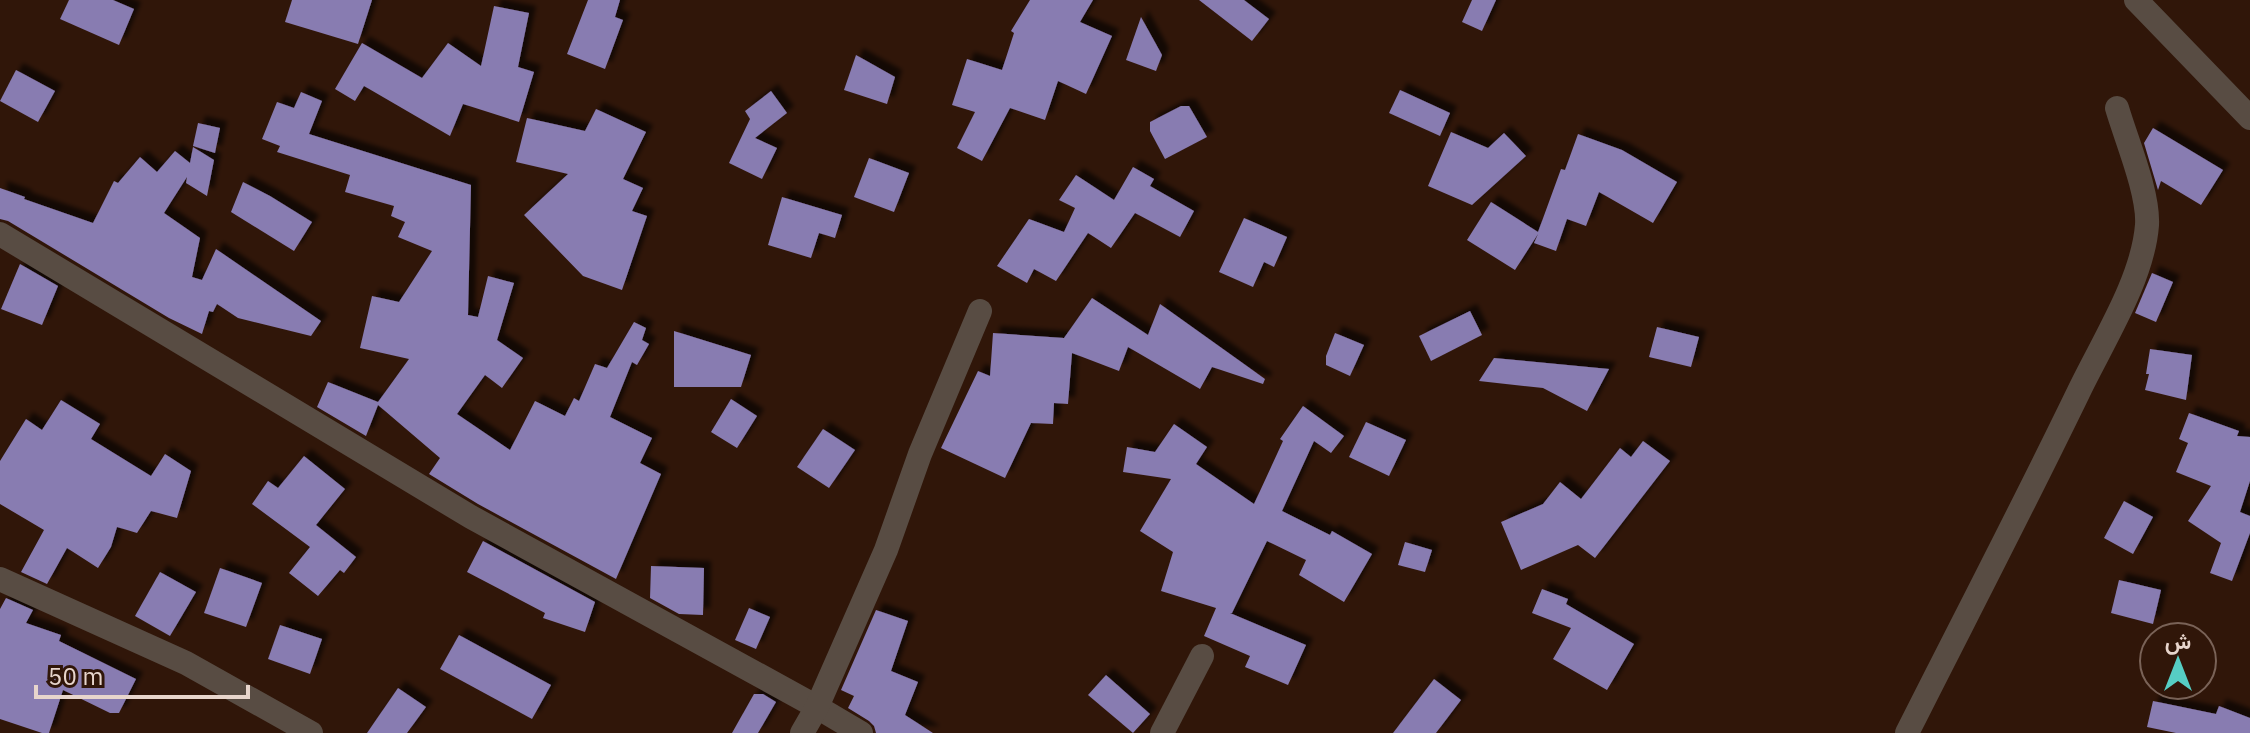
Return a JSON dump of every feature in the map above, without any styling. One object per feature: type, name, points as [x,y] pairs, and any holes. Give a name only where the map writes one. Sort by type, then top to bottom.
[{"type":"street","points":[[2136,0],[2250,118]]},
{"type":"street","points":[[1907,733],[2135,277],[2144,243],[2147,219],[2145,199],[2117,108]]},
{"type":"street","points":[[0,234],[471,517],[861,733]]},
{"type":"street","points":[[802,733],[817,707],[886,550],[920,454],[980,311]]},
{"type":"street","points":[[0,579],[186,663],[311,733]]},
{"type":"street","points":[[1162,733],[1202,656]]},
{"type":"building","points":[[69,0],[113,0],[134,9],[119,45],[60,19]]},
{"type":"building","points":[[292,0],[372,0],[358,44],[285,22]]},
{"type":"building","points":[[588,0],[620,0],[615,17],[623,20],[605,69],[567,54]]},
{"type":"building","points":[[1030,0],[1093,0],[1080,22],[1112,36],[1086,94],[1058,81],[1045,120],[1010,108],[982,161],[957,148],[975,112],[952,105],[967,59],[1002,70],[1014,33],[1011,31]]},
{"type":"building","points":[[1199,0],[1244,0],[1269,19],[1252,41]]},
{"type":"building","points":[[1472,0],[1496,0],[1482,31],[1462,22]]},
{"type":"building","points":[[494,6],[529,13],[518,67],[534,72],[519,122],[463,104],[450,136],[364,86],[355,101],[335,89],[362,43],[422,78],[448,43],[481,66]]},
{"type":"building","points":[[1141,17],[1162,55],[1156,71],[1126,60]]},
{"type":"building","points":[[856,55],[895,77],[887,104],[844,90]]},
{"type":"building","points":[[16,70],[55,91],[38,122],[0,101]]},
{"type":"building","points":[[1400,90],[1450,113],[1440,136],[1389,113]]},
{"type":"building","points":[[771,91],[787,113],[755,138],[777,148],[762,179],[729,163],[750,119],[745,111]]},
{"type":"building","points":[[301,92],[322,101],[309,134],[471,185],[468,315],[478,317],[488,276],[514,283],[497,340],[523,358],[502,388],[485,375],[457,414],[510,450],[535,401],[565,416],[574,398],[579,401],[595,364],[607,368],[634,322],[646,328],[642,340],[649,344],[637,365],[632,362],[610,417],[652,438],[640,463],[661,474],[616,579],[429,474],[440,458],[378,405],[366,436],[317,407],[328,382],[378,402],[409,359],[360,348],[372,296],[399,302],[432,251],[398,237],[405,222],[391,216],[394,206],[345,192],[350,175],[277,152],[280,146],[262,139],[277,102],[294,108]]},
{"type":"building","points":[[1181,106],[1189,106],[1207,137],[1165,159],[1150,131],[1150,122]]},
{"type":"building","points":[[596,109],[646,132],[623,179],[643,188],[632,211],[647,216],[622,290],[583,276],[524,215],[568,174],[516,162],[527,118],[585,131]]},
{"type":"building","points":[[198,123],[220,128],[215,153],[193,146]]},
{"type":"building","points":[[2153,128],[2223,170],[2201,205],[2161,181],[2158,190],[2144,143]]},
{"type":"building","points":[[1451,132],[1488,148],[1504,133],[1526,156],[1472,205],[1428,186]]},
{"type":"building","points":[[1578,134],[1622,150],[1677,182],[1653,223],[1599,192],[1586,226],[1567,219],[1556,251],[1534,243],[1538,234],[1515,270],[1467,240],[1491,202],[1538,232],[1561,169],[1565,170]]},
{"type":"building","points":[[193,147],[214,160],[207,196],[186,183],[187,177],[164,213],[200,238],[192,277],[202,280],[216,249],[321,321],[311,336],[238,318],[217,304],[213,312],[209,311],[202,334],[169,318],[0,219],[0,188],[93,223],[114,181],[118,183],[140,157],[157,172],[175,151],[190,163]]},
{"type":"building","points":[[869,158],[909,173],[894,212],[854,197]]},
{"type":"building","points":[[1133,167],[1154,179],[1150,186],[1194,211],[1180,237],[1135,213],[1111,248],[1088,233],[1056,281],[1034,269],[1027,283],[997,266],[1029,219],[1064,232],[1075,208],[1059,200],[1076,175],[1114,200]]},
{"type":"building","points":[[243,182],[312,222],[294,251],[231,212]]},
{"type":"building","points":[[782,197],[842,215],[835,238],[819,233],[811,258],[768,245]]},
{"type":"building","points":[[1244,218],[1287,237],[1274,267],[1264,262],[1253,287],[1219,272]]},
{"type":"building","points":[[20,264],[58,286],[42,325],[1,309]]},
{"type":"building","points":[[2152,273],[2173,282],[2156,322],[2135,313]]},
{"type":"building","points":[[1092,298],[1148,335],[1160,304],[1265,379],[1263,384],[1212,367],[1200,389],[1128,347],[1119,371],[1072,353],[1068,404],[1054,403],[1053,424],[1031,423],[1005,478],[941,448],[978,371],[990,376],[993,333],[1064,338]]},
{"type":"building","points":[[1470,311],[1482,335],[1431,361],[1419,336]]},
{"type":"building","points":[[1657,327],[1699,337],[1691,367],[1649,357]]},
{"type":"building","points":[[674,331],[751,355],[741,387],[674,387]]},
{"type":"building","points":[[1335,333],[1364,345],[1350,376],[1326,365],[1326,356]]},
{"type":"building","points":[[2150,349],[2192,355],[2186,400],[2145,390]]},
{"type":"building","points":[[1494,358],[1609,369],[1587,411],[1543,388],[1479,381]]},
{"type":"building","points":[[731,399],[757,416],[737,448],[711,432]]},
{"type":"building","points":[[61,400],[100,424],[91,439],[151,476],[165,454],[191,471],[177,518],[151,511],[137,533],[117,527],[111,547],[98,568],[67,548],[47,584],[21,572],[44,530],[0,504],[0,461],[26,419],[42,430]]},
{"type":"building","points":[[1303,406],[1344,436],[1331,453],[1314,441],[1282,511],[1330,535],[1332,531],[1372,554],[1344,602],[1299,575],[1306,560],[1267,541],[1230,613],[1306,645],[1288,685],[1245,667],[1250,656],[1204,636],[1216,608],[1161,591],[1173,552],[1140,531],[1171,479],[1123,472],[1127,447],[1155,452],[1174,424],[1207,447],[1196,464],[1254,504],[1283,441],[1280,439]]},
{"type":"building","points":[[2189,413],[2239,431],[2237,436],[2250,437],[2250,481],[2240,512],[2250,516],[2250,533],[2232,581],[2210,573],[2221,543],[2188,521],[2211,486],[2176,472],[2188,443],[2179,439]]},
{"type":"building","points":[[1366,422],[1406,440],[1389,476],[1349,457]]},
{"type":"building","points":[[823,429],[855,450],[829,488],[797,467]]},
{"type":"building","points":[[1643,441],[1670,461],[1595,558],[1578,545],[1521,570],[1501,522],[1543,504],[1560,482],[1581,499],[1620,448],[1631,457]]},
{"type":"building","points":[[304,456],[345,489],[316,525],[356,557],[344,573],[340,570],[318,596],[289,573],[310,547],[252,504],[268,481],[278,488]]},
{"type":"building","points":[[2124,501],[2153,517],[2133,554],[2104,538]]},
{"type":"building","points":[[483,541],[595,602],[585,632],[543,618],[545,613],[467,572]]},
{"type":"building","points":[[1405,542],[1432,550],[1425,572],[1398,565]]},
{"type":"building","points":[[651,566],[704,568],[703,615],[679,614],[650,598]]},
{"type":"building","points":[[220,568],[262,583],[246,627],[204,613]]},
{"type":"building","points":[[160,572],[196,592],[170,636],[135,616]]},
{"type":"building","points":[[2119,580],[2161,590],[2154,621],[2111,613]]},
{"type":"building","points":[[1542,589],[1568,599],[1566,604],[1634,644],[1607,690],[1553,659],[1571,628],[1532,613]]},
{"type":"building","points":[[6,598],[33,610],[26,623],[61,635],[59,641],[136,679],[119,713],[110,713],[63,690],[49,733],[0,719],[0,609]]},
{"type":"building","points":[[749,608],[770,617],[756,649],[735,640]]},
{"type":"building","points":[[876,610],[908,621],[891,671],[918,682],[905,715],[933,733],[876,733],[869,721],[848,708],[854,696],[841,690]]},
{"type":"building","points":[[280,625],[322,639],[310,674],[268,659]]},
{"type":"building","points":[[459,635],[551,685],[532,719],[440,669]]},
{"type":"building","points":[[1106,675],[1150,714],[1133,733],[1088,695]]},
{"type":"building","points":[[1434,679],[1461,700],[1436,733],[1393,733]]},
{"type":"building","points":[[398,688],[426,707],[407,733],[367,733]]},
{"type":"building","points":[[754,694],[763,694],[776,702],[758,733],[732,733]]},
{"type":"building","points":[[2153,701],[2216,714],[2219,706],[2250,718],[2250,733],[2176,733],[2147,727]]}]
